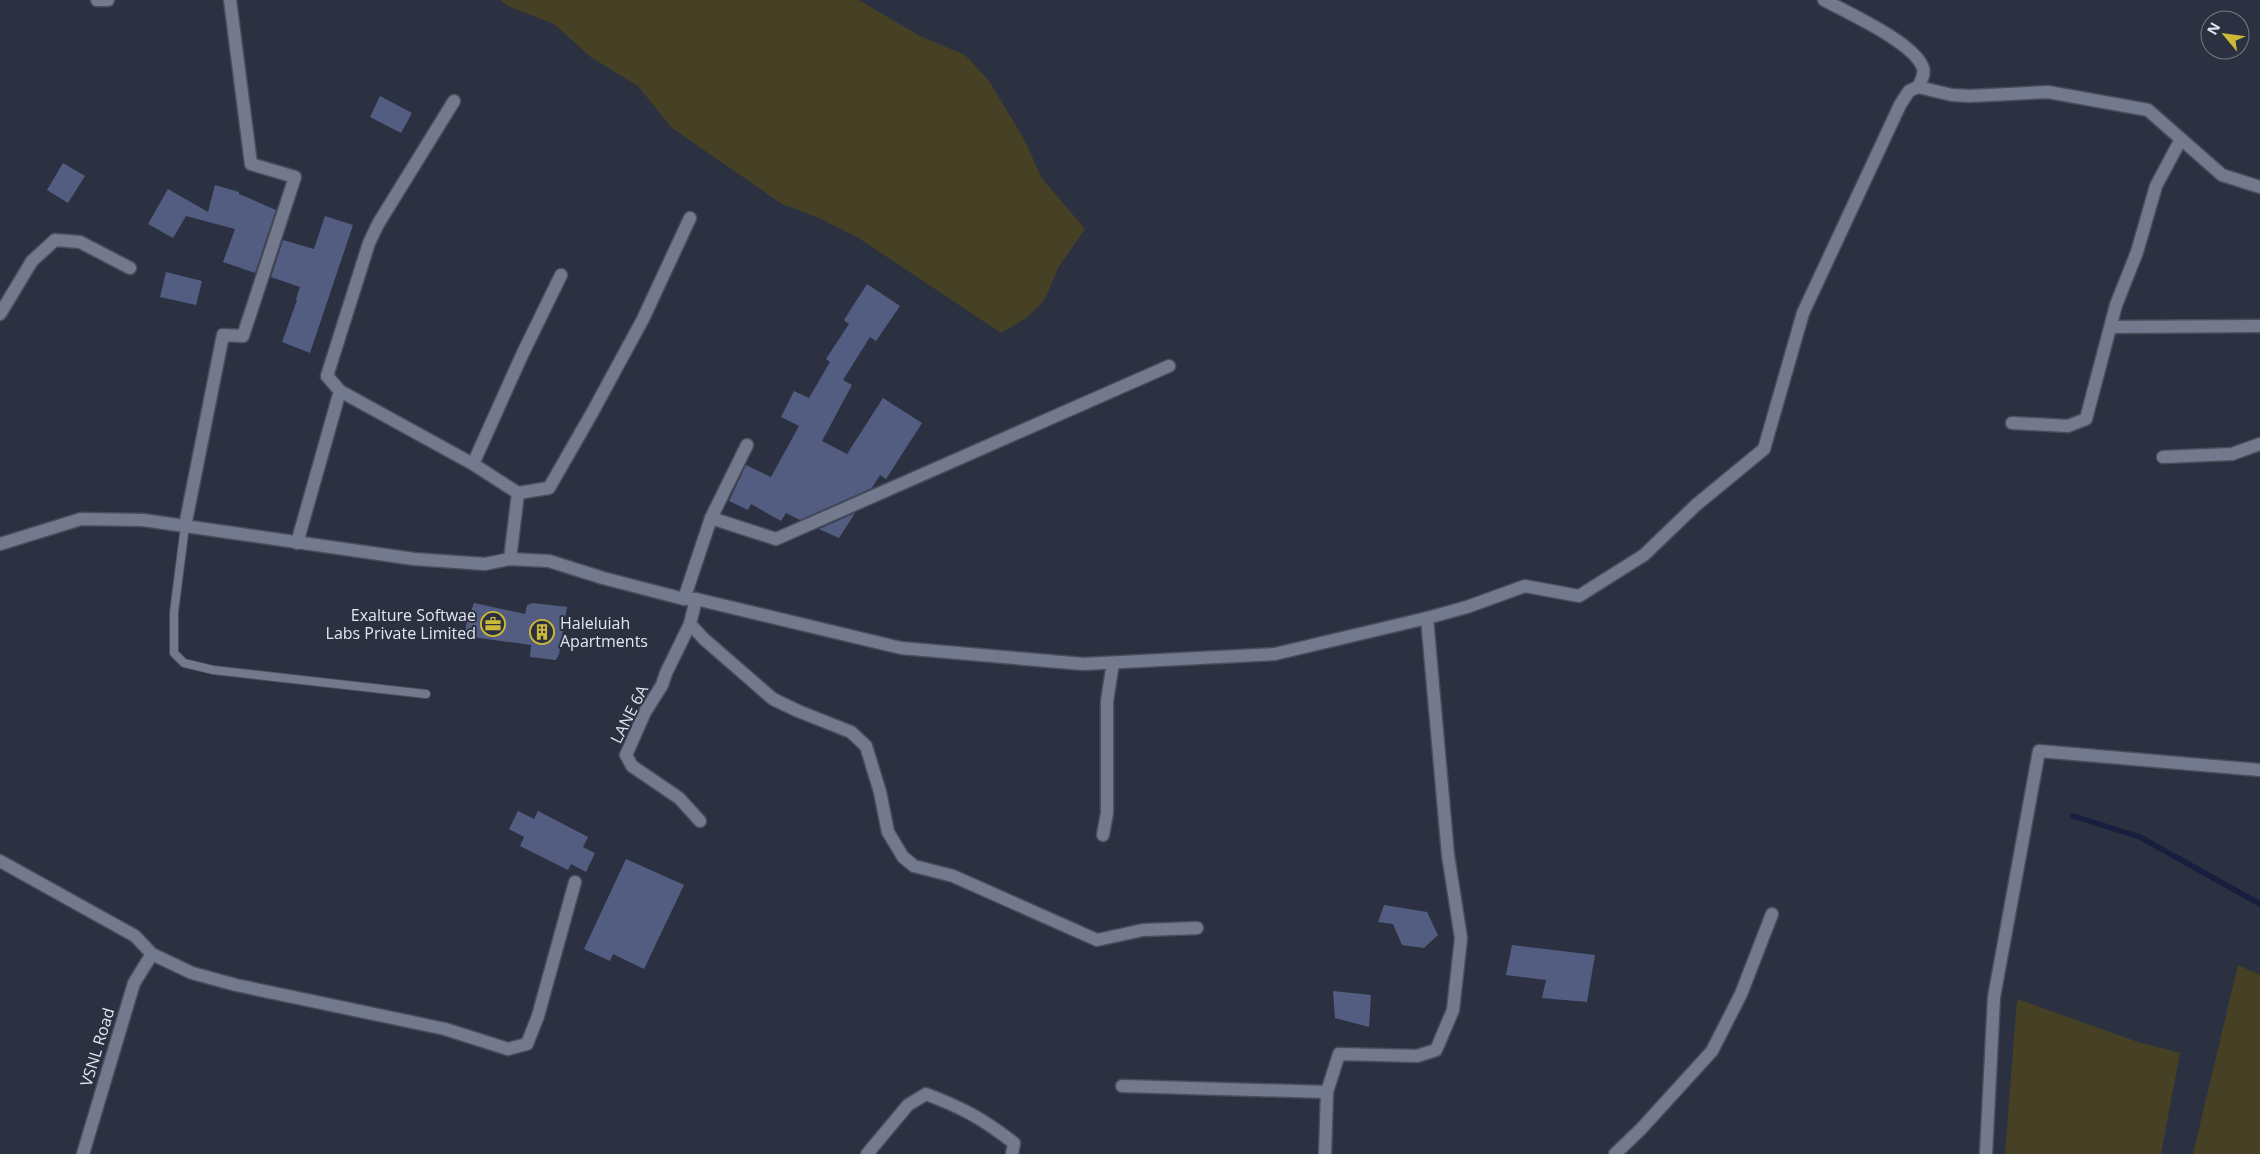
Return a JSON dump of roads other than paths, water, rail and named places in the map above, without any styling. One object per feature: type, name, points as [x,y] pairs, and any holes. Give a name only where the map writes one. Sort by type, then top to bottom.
[{"type":"street","points":[[97,0],[108,0]]},
{"type":"street","points":[[185,526],[223,335],[244,336],[295,177],[251,164],[230,0]]},
{"type":"street","points":[[0,544],[82,519],[143,520],[414,559],[485,564],[510,559],[550,561],[603,578],[901,648],[1083,664],[1275,654],[1427,618],[1467,607],[1525,586],[1579,596],[1644,556],[1696,505],[1764,449],[1803,313],[1900,105],[1909,91],[1918,87],[1923,78],[1924,69],[1914,54],[1899,41],[1824,0]]},
{"type":"street","points":[[1918,87],[1952,95],[1970,96],[2048,92],[2148,110],[2222,175],[2260,187]]},
{"type":"street","points":[[454,101],[378,224],[369,243],[327,376],[340,391],[474,464],[518,493],[548,488],[592,413],[643,319],[690,218]]},
{"type":"street","points":[[2012,423],[2068,426],[2086,420],[2116,305],[2137,252],[2156,186],[2181,139]]},
{"type":"street","points":[[0,314],[32,261],[55,240],[80,242],[130,268]]},
{"type":"street","points":[[474,464],[522,355],[561,275]]},
{"type":"street","points":[[2111,327],[2260,326]]},
{"type":"street","points":[[711,518],[776,539],[1170,366]]},
{"type":"street","points":[[297,543],[340,391]]},
{"type":"street","points":[[747,444],[711,518],[690,599],[690,624],[704,639],[774,699],[798,711],[852,732],[866,746],[880,792],[888,832],[903,857],[914,866],[953,876],[1097,940],[1143,930],[1198,928]]},
{"type":"street","points":[[2163,458],[2232,454],[2260,444]]},
{"type":"street","points":[[510,559],[518,493]]},
{"type":"street","points":[[1325,1154],[1327,1092],[1339,1054],[1417,1056],[1436,1050],[1453,1010],[1461,938],[1448,855],[1427,618]]},
{"type":"street","name":"LANE 6A","points":[[690,624],[666,672],[662,685],[645,712],[626,755],[632,766],[679,798],[700,821]]},
{"type":"street","points":[[1103,835],[1106,813],[1107,700],[1113,663]]},
{"type":"street","points":[[1986,1154],[1994,996],[2040,751],[2260,770]]},
{"type":"street","points":[[0,861],[135,936],[152,954],[192,973],[236,985],[445,1029],[508,1049],[527,1044],[538,1016],[575,882]]},
{"type":"street","points":[[1619,1152],[1712,1051],[1741,994],[1772,914]]},
{"type":"street","name":"VSNL Road","points":[[83,1154],[134,982],[152,954]]},
{"type":"street","points":[[1122,1086],[1327,1092]]},
{"type":"street","points":[[867,1154],[908,1105],[926,1094],[961,1107],[990,1124],[1014,1143],[1012,1154]]},
{"type":"lane","points":[[185,526],[174,612],[174,653],[184,663],[213,670],[426,694]]},
{"type":"waterway","points":[[2073,816],[2140,837],[2260,904]]},
{"type":"place","name":"Exalture Softwae Labs Private Limited","points":[[493,624]]},
{"type":"place","name":"Haleluiah Apartments","points":[[542,632]]}]
